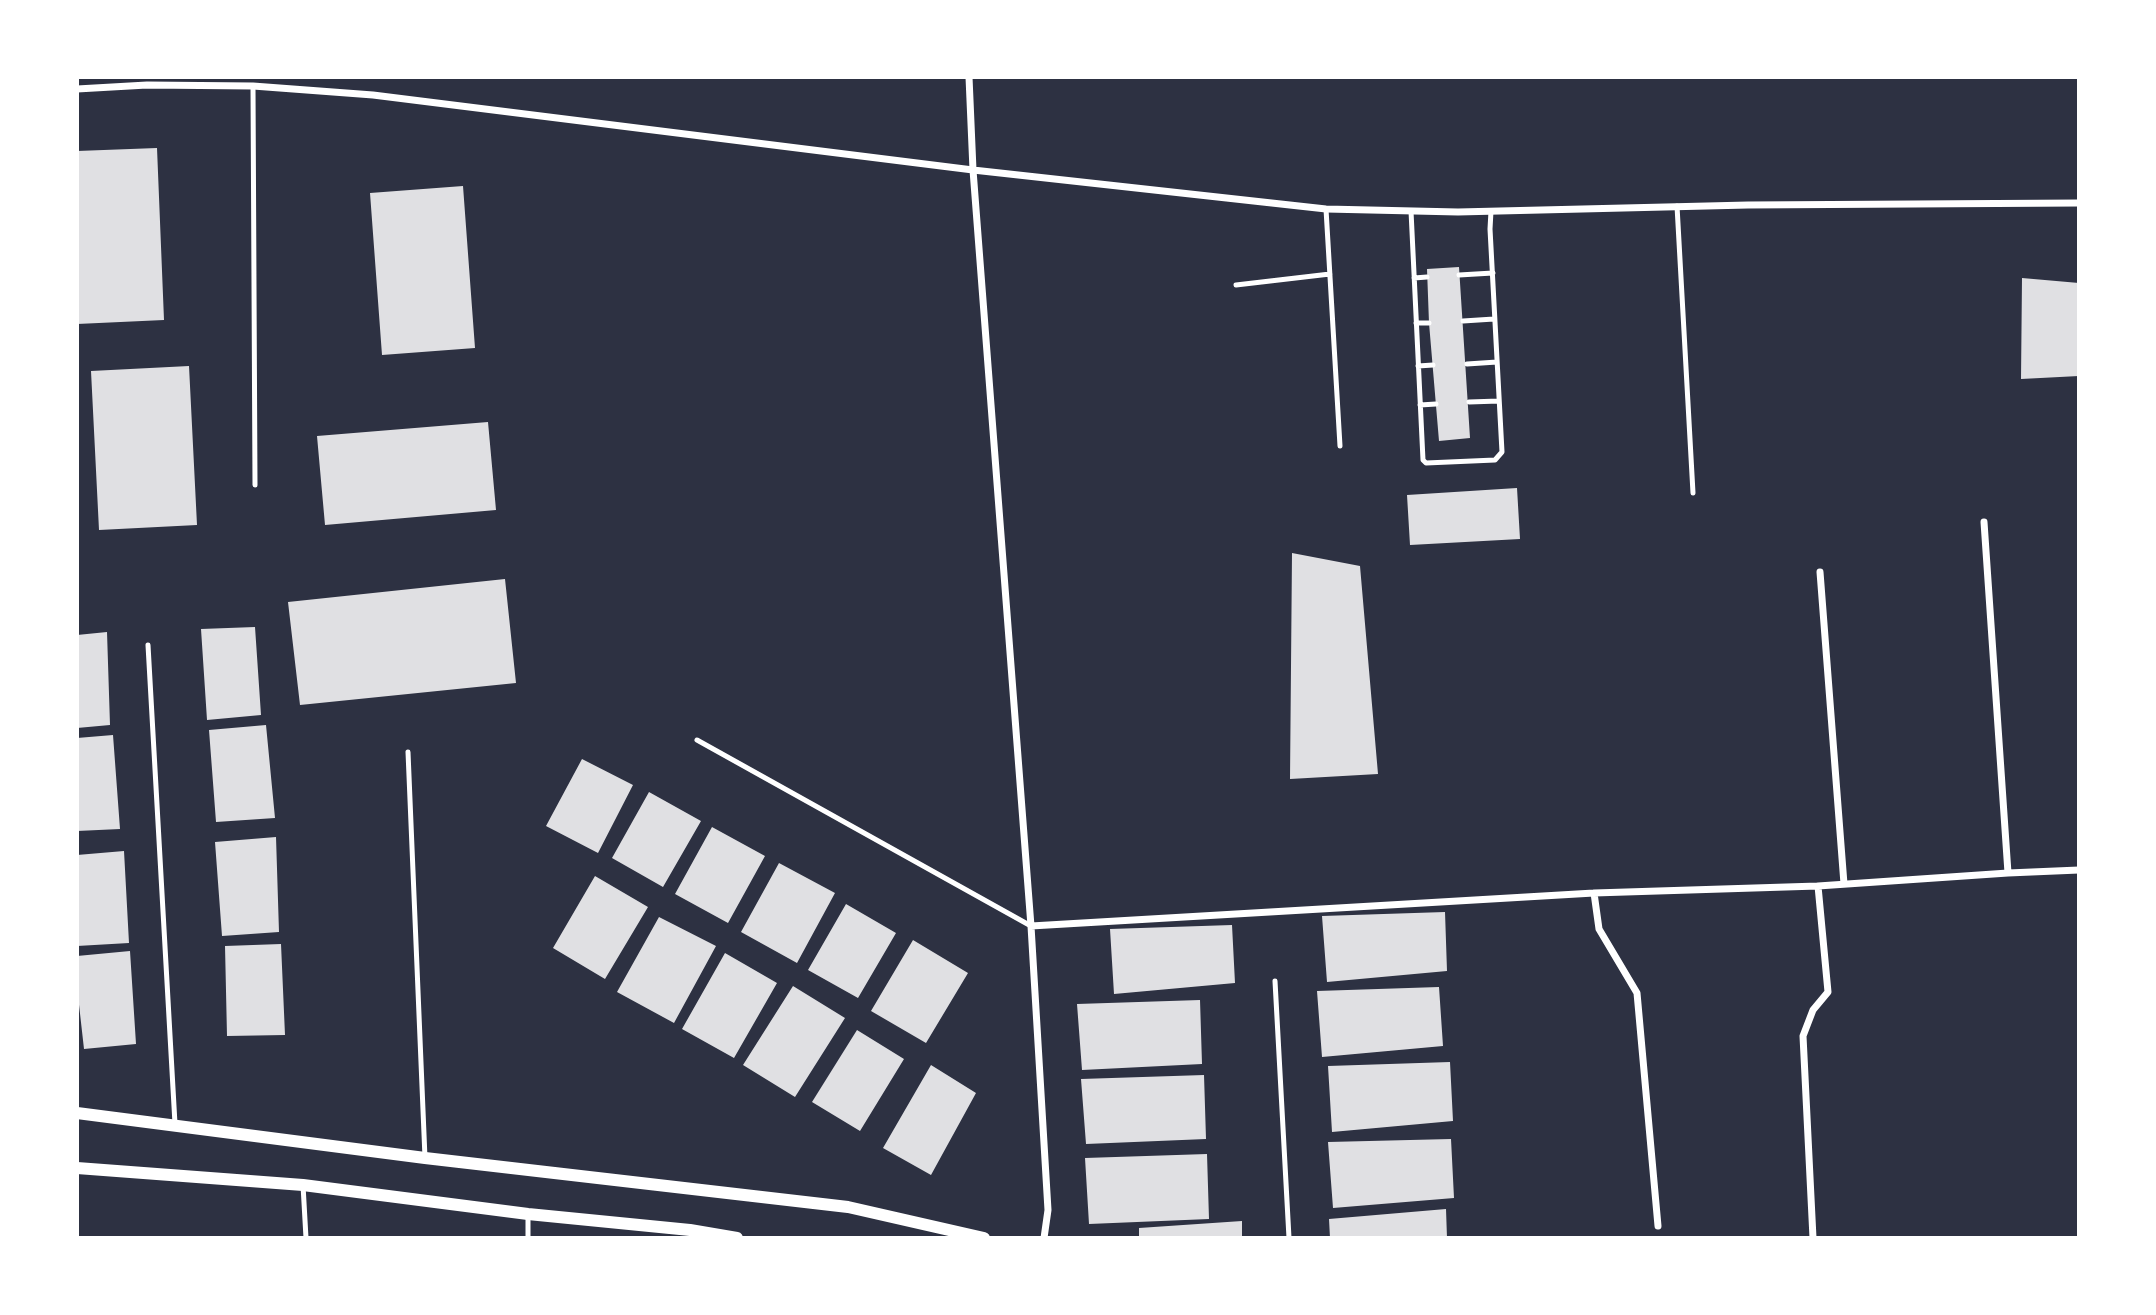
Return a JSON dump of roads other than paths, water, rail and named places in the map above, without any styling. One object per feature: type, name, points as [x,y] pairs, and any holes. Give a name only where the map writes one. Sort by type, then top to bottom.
[{"type":"street","points":[[969,77],[973,170],[1031,926],[1048,1210],[1044,1238]]},
{"type":"street","points":[[77,89],[148,85],[253,86],[373,95],[973,170],[1326,209],[1491,211],[1677,206],[2079,203]]},
{"type":"street","points":[[1984,522],[2008,873]]},
{"type":"street","points":[[1820,572],[1844,884]]},
{"type":"street","points":[[1031,926],[1594,893],[1818,886],[2079,870]]},
{"type":"street","points":[[1813,1238],[1803,1036],[1813,1010],[1828,992],[1818,886]]},
{"type":"street","points":[[1594,893],[1599,929],[1637,993],[1658,1226]]},
{"type":"street","points":[[77,1113],[425,1158],[848,1207],[984,1238]]},
{"type":"street","points":[[77,1168],[303,1185],[737,1238]]},
{"type":"lane","points":[[253,86],[255,485]]},
{"type":"lane","points":[[1677,206],[1693,493]]},
{"type":"lane","points":[[1326,209],[1340,446]]},
{"type":"lane","points":[[1411,211],[1424,461],[1495,460],[1502,452],[1491,211]]},
{"type":"lane","points":[[1236,285],[1330,274]]},
{"type":"lane","points":[[1460,275],[1493,274]]},
{"type":"lane","points":[[1414,278],[1427,277]]},
{"type":"lane","points":[[1463,321],[1494,319]]},
{"type":"lane","points":[[1416,323],[1429,323]]},
{"type":"lane","points":[[1466,364],[1497,362]]},
{"type":"lane","points":[[1418,366],[1433,365]]},
{"type":"lane","points":[[1469,402],[1499,401]]},
{"type":"lane","points":[[1420,405],[1436,404]]},
{"type":"lane","points":[[148,645],[176,1126]]},
{"type":"lane","points":[[697,740],[1031,926]]},
{"type":"lane","points":[[408,752],[425,1158]]},
{"type":"lane","points":[[1275,981],[1289,1238]]},
{"type":"lane","points":[[303,1185],[306,1238]]},
{"type":"lane","points":[[528,1214],[528,1238]]}]
